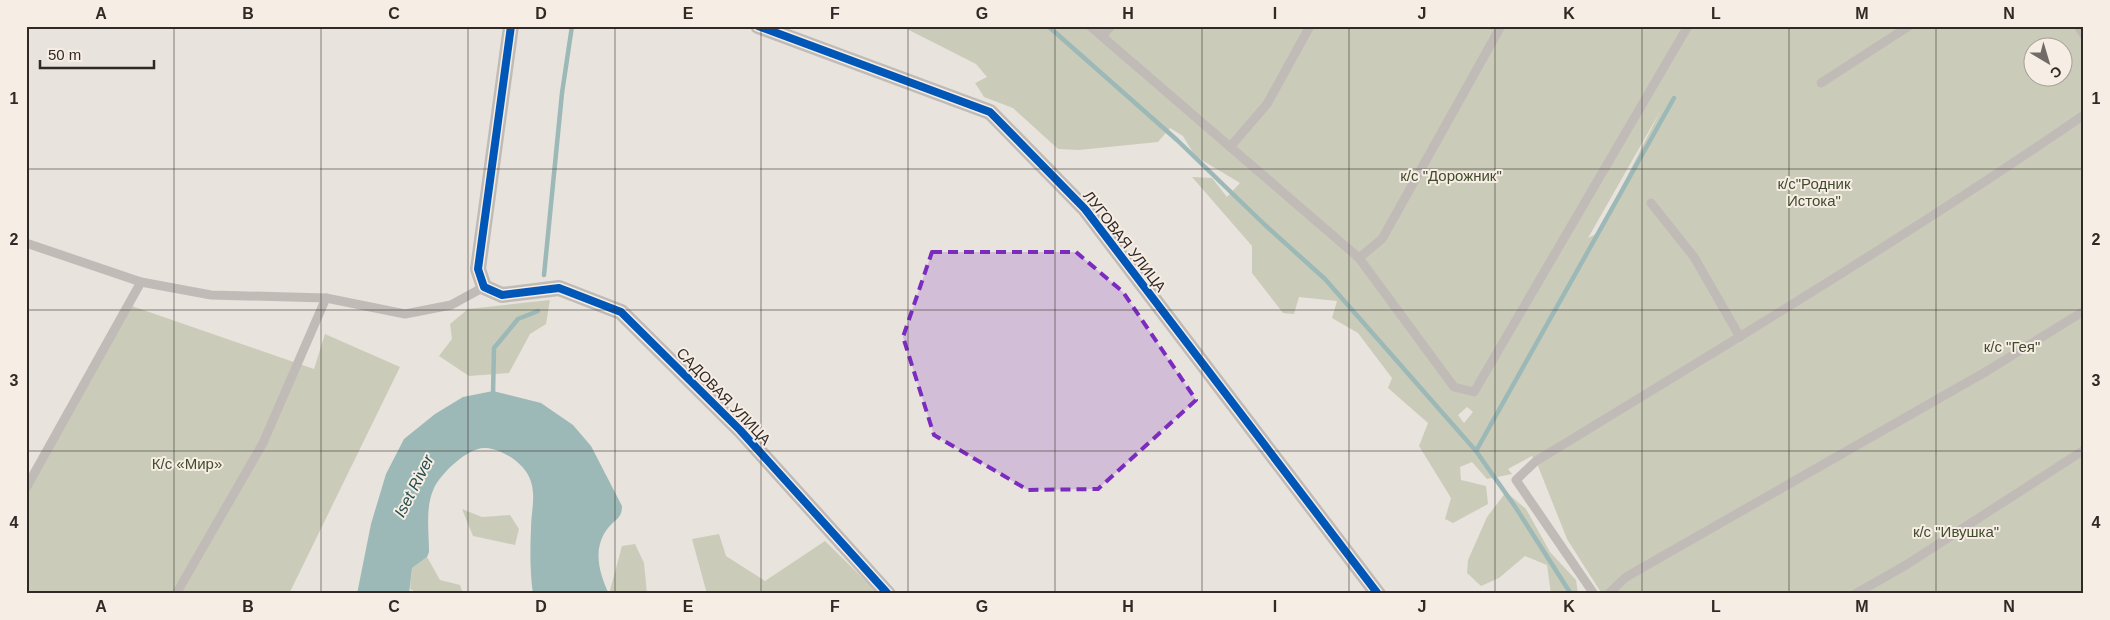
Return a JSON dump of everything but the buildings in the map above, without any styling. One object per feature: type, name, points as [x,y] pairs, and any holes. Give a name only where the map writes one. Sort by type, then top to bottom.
[{"type":"street","points":[[484,287],[478,269],[511,26]]},
{"type":"street","name":"ЛУГОВАЯ УЛИЦА","points":[[758,26],[990,112],[1085,209],[1378,594]]},
{"type":"street","name":"САДОВАЯ УЛИЦА","points":[[484,287],[502,295],[559,288],[621,312],[740,430],[888,594]]},
{"type":"lane","points":[[1090,26],[1359,258],[1454,387],[1474,392],[1688,26]]},
{"type":"lane","points":[[1102,36],[1111,26]]},
{"type":"lane","points":[[1230,147],[1266,104],[1310,26]]},
{"type":"lane","points":[[1359,258],[1382,239],[1501,26]]},
{"type":"lane","points":[[1821,83],[1909,26]]},
{"type":"lane","points":[[2078,26],[2084,35]]},
{"type":"lane","points":[[1594,594],[1516,480],[1536,461],[1740,337],[1992,177],[2084,115]]},
{"type":"lane","points":[[1651,203],[1694,257],[1740,337]]},
{"type":"lane","points":[[26,243],[141,282],[211,295],[326,298],[405,314],[451,306],[484,287]]},
{"type":"lane","points":[[26,488],[141,282]]},
{"type":"lane","points":[[176,594],[263,443],[326,298]]},
{"type":"lane","points":[[1608,594],[1626,577],[1987,371],[2084,311]]},
{"type":"lane","points":[[1854,594],[1906,565],[2084,450]]},
{"type":"highlighted area","points":[[932,252],[1076,252],[1123,292],[1196,400],[1098,489],[1028,490],[934,435],[903,337]]},
{"type":"green space","points":[[901,26],[2084,26],[2084,594],[1602,594],[1567,539],[1536,461],[1532,456],[1508,469],[1512,474],[1487,479],[1472,462],[1460,467],[1461,480],[1486,486],[1488,504],[1453,523],[1445,519],[1451,498],[1419,446],[1428,423],[1388,388],[1392,378],[1358,333],[1332,318],[1337,301],[1299,297],[1294,314],[1283,313],[1252,273],[1252,246],[1192,177],[1212,178],[1227,197],[1240,183],[1195,156],[1183,136],[1170,128],[1158,142],[1079,150],[1058,149],[1013,108],[984,97],[975,83],[987,77],[976,64]],"holes":[[[1661,110],[1598,233],[1588,238]],[[1467,407],[1473,412],[1464,423],[1458,415]]]},
{"type":"green space","points":[[550,300],[546,324],[530,334],[509,373],[469,376],[439,356],[452,339],[450,324],[468,309]]},
{"type":"green space","name":"К/с «Мир»","points":[[126,304],[314,369],[325,334],[400,367],[289,594],[26,594],[26,482]]},
{"type":"green space","points":[[1506,492],[1526,509],[1550,552],[1576,580],[1578,594],[1551,594],[1547,565],[1525,556],[1499,578],[1481,586],[1467,573],[1468,560],[1487,517]]},
{"type":"green space","points":[[462,509],[482,517],[510,515],[519,529],[515,545],[473,536]]},
{"type":"green space","points":[[719,534],[726,556],[765,581],[825,541],[879,594],[707,594],[692,539]]},
{"type":"green space","points":[[635,544],[644,563],[647,594],[609,594],[622,546]]},
{"type":"green space","points":[[427,557],[440,580],[460,585],[463,594],[419,594],[410,589],[412,568]]},
{"type":"water","name":"Iset River","points":[[493,391],[541,403],[573,425],[591,446],[622,506],[619,516],[608,528],[600,544],[600,569],[609,594],[533,594],[530,553],[533,493],[530,480],[524,469],[515,460],[504,453],[486,448],[472,451],[456,462],[443,475],[434,488],[428,511],[429,552],[427,557],[412,568],[409,594],[357,594],[371,524],[386,474],[404,439],[435,414],[463,397]]},
{"type":"waterway","points":[[544,275],[562,93],[572,26]]},
{"type":"waterway","points":[[1048,26],[1177,140],[1265,225],[1325,279],[1476,451],[1516,508],[1571,594]]},
{"type":"waterway","points":[[1476,451],[1674,98]]},
{"type":"waterway","points":[[493,395],[494,348],[518,319],[538,311]]},
{"type":"cycle path","points":[[511,26],[478,269],[484,287],[502,295],[559,288],[621,312],[740,430],[888,594]]},
{"type":"cycle path","points":[[758,26],[990,112],[1085,209],[1378,594]]},
{"type":"park label","name":"к/с \"Дорожник\"","points":[[1451,175]]},
{"type":"park label","name":"к/с\"Родник Истока\"","points":[[1814,192]]},
{"type":"park label","name":"к/с \"Гея\"","points":[[2012,346]]},
{"type":"park label","name":"к/с \"Ивушка\"","points":[[1956,531]]}]
